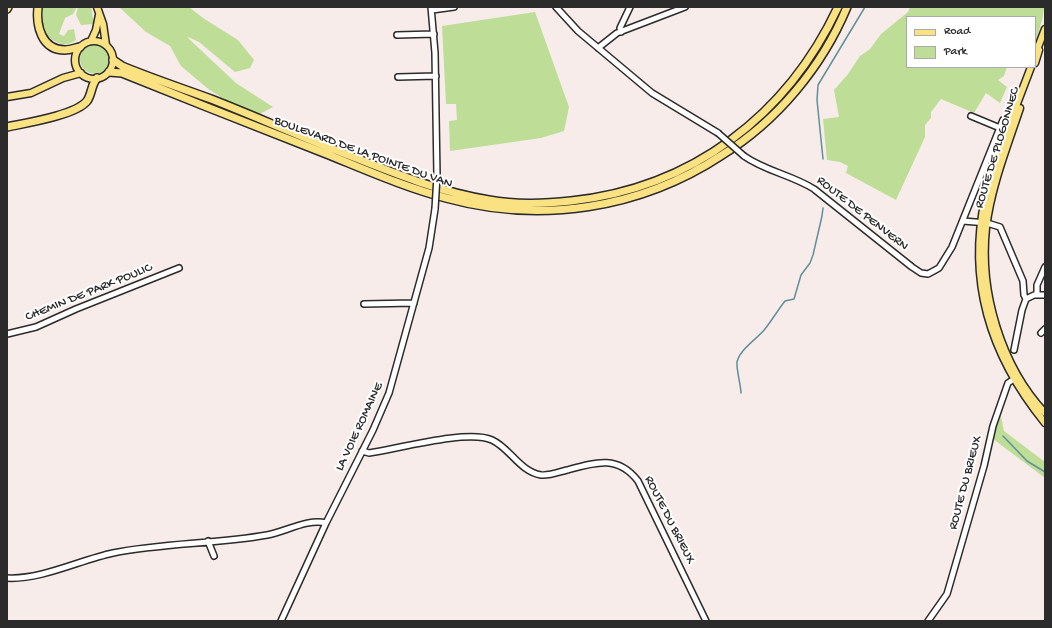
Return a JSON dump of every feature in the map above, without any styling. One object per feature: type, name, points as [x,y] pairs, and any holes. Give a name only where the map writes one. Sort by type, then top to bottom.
[{"type":"highway","points":[[38,7],[38,27],[47,42],[61,50],[80,47]]},
{"type":"highway","name":"BOULEVARD DE LA POINTE DU VAN","points":[[113,60],[122,66],[210,99],[270,125],[432,187],[491,201],[523,204],[549,203],[602,197],[636,188],[680,171],[714,152],[759,118],[788,88],[817,48],[838,7]]},
{"type":"highway","name":"BOULEVARD DE LA POINTE DU VAN","points":[[109,72],[122,73],[386,178],[434,195],[464,203],[502,209],[538,211],[571,209],[609,203],[646,193],[697,171],[734,148],[761,126],[798,88],[823,52],[847,7]]},
{"type":"highway","points":[[7,127],[64,114],[79,108],[87,100],[97,78]]},
{"type":"main road","points":[[91,41],[96,30],[98,10]]},
{"type":"main road","points":[[98,10],[103,24],[106,45]]},
{"type":"main road","points":[[1036,59],[1045,29]]},
{"type":"main road","points":[[91,41],[101,42],[106,45],[111,51],[113,60],[109,72],[97,78],[88,78],[81,73],[76,64],[77,52],[80,47],[91,41]]},
{"type":"main road","points":[[1036,53],[1041,41]]},
{"type":"main road","points":[[63,78],[76,64]]},
{"type":"main road","name":"ROUTE DE PLOGONNEC","points":[[1031,68],[991,179],[984,223],[990,299],[1002,340],[1016,377],[1045,423]]},
{"type":"main road","name":"ROUTE DE PLOGONNEC","points":[[984,223],[1034,68]]},
{"type":"main road","points":[[7,97],[35,91],[63,78],[81,73]]},
{"type":"main road","name":"ROUTE DE PLOGONNEC","points":[[1016,377],[1045,413]]},
{"type":"street","points":[[398,77],[436,76],[431,9],[454,7]]},
{"type":"street","name":"ROUTE DE PENVERN","points":[[556,7],[574,27],[660,99],[700,121],[718,133],[744,156],[763,167],[798,179],[814,189],[849,218],[924,274],[935,272],[943,264],[963,221]]},
{"type":"street","points":[[621,32],[620,29],[630,7]]},
{"type":"street","points":[[598,48],[621,32],[685,7]]},
{"type":"street","points":[[397,35],[434,34]]},
{"type":"street","name":"LA VOIE ROMAINE","points":[[281,621],[326,523],[380,415],[390,389],[431,242],[437,176],[434,115],[436,76]]},
{"type":"street","name":"ROUTE DE PLOGONNEC","points":[[971,116],[1000,128]]},
{"type":"street","name":"ROUTE DE PLOGONNEC","points":[[984,223],[963,221],[1003,120]]},
{"type":"street","points":[[984,223],[998,226],[1003,231],[1023,281],[1026,299],[1022,310],[1014,350]]},
{"type":"street","points":[[1037,295],[1037,285],[1045,267]]},
{"type":"street","name":"CHEMIN DE PARK POULIC","points":[[7,334],[36,327],[69,312],[179,268]]},
{"type":"street","points":[[1026,299],[1037,295],[1045,295]]},
{"type":"street","points":[[364,304],[414,303]]},
{"type":"street","name":"ROUTE DU BRIEUX","points":[[928,621],[940,606],[948,590],[984,466],[993,426],[1008,383],[1016,377]]},
{"type":"street","name":"ROUTE DU BRIEUX","points":[[362,451],[369,453],[454,438],[479,437],[496,442],[524,467],[540,474],[552,474],[588,464],[620,464],[633,474],[638,481],[706,621]]},
{"type":"street","points":[[7,578],[35,574],[114,553],[208,541],[259,537],[310,524],[326,523]]},
{"type":"street","points":[[208,541],[214,556]]},
{"type":"green space","points":[[43,7],[77,7],[73,14],[65,18],[59,34],[64,36],[68,30],[74,29],[76,40],[72,43],[64,44],[56,42],[44,34],[42,23]]},
{"type":"green space","points":[[78,7],[91,7],[94,24],[81,25],[76,15]]},
{"type":"green space","points":[[119,7],[189,7],[203,18],[238,40],[254,60],[250,68],[235,72],[199,42],[188,38],[236,83],[273,107],[258,115],[225,100],[207,88],[181,66],[170,46],[146,32]]},
{"type":"green space","points":[[910,7],[1044,7],[1036,42],[1036,16],[906,16],[906,68],[1007,68],[1004,76],[998,80],[1007,87],[1000,103],[986,93],[974,113],[941,99],[931,112],[931,118],[925,125],[925,137],[896,200],[846,173],[848,166],[840,162],[827,160],[823,119],[839,117],[834,90],[848,74],[860,56],[870,49],[881,34],[908,12]]},
{"type":"green space","points":[[535,12],[569,107],[564,131],[541,138],[450,151],[449,121],[457,120],[456,104],[446,104],[442,26]]},
{"type":"green space","points":[[95,44],[106,48],[110,59],[106,70],[95,74],[84,70],[80,59],[84,48]]},
{"type":"green space","points":[[1001,416],[1004,431],[1045,462],[1045,478],[993,439],[995,427]]},
{"type":"waterway","points":[[823,159],[817,100],[818,85],[865,7]]},
{"type":"waterway","points":[[741,393],[737,365],[739,357],[745,348],[762,333],[785,301],[794,299],[801,275],[810,263],[813,255],[823,208]]},
{"type":"waterway","points":[[1003,436],[1027,461],[1045,472]]}]
